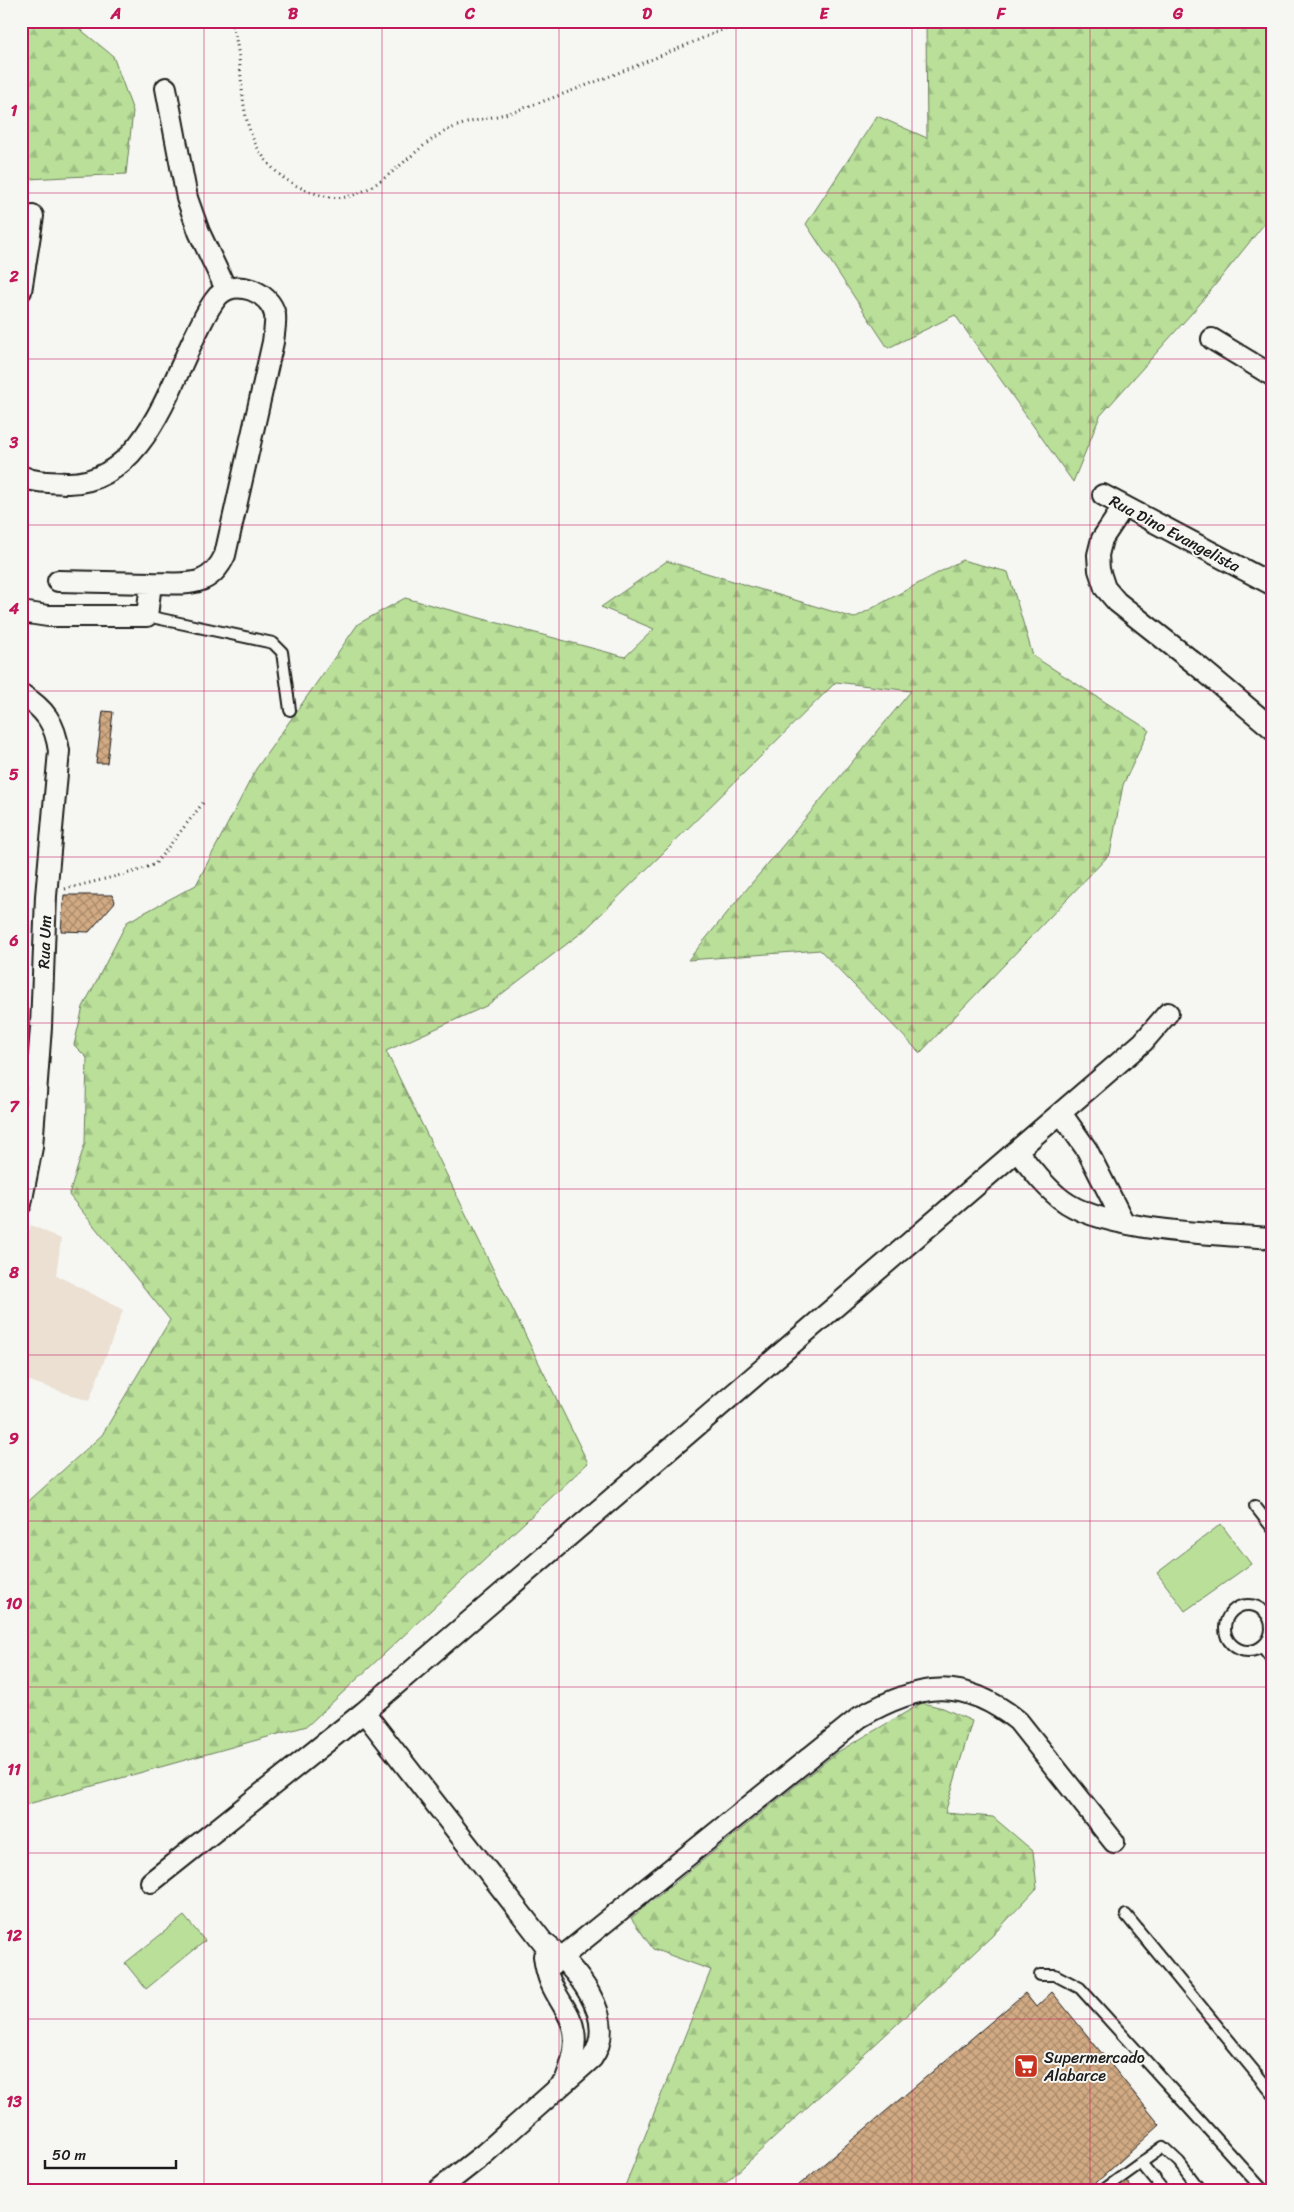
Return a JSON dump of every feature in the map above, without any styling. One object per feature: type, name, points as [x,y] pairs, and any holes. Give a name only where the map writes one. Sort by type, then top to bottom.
[{"type":"street","points":[[166,88],[187,198],[198,232],[226,289]]},
{"type":"street","points":[[21,291],[33,216]]},
{"type":"street","points":[[21,476],[41,482],[77,483],[103,475],[137,448],[150,428],[211,305],[226,289],[236,287],[257,292],[271,305],[275,315],[273,342],[225,555],[219,568],[201,582],[58,581]]},
{"type":"street","points":[[1212,339],[1273,376]]},
{"type":"street","name":"Rua Dino Evangelista","points":[[1103,495],[1273,585]]},
{"type":"street","points":[[1124,506],[1102,539],[1098,555],[1099,570],[1105,588],[1117,602],[1198,666],[1273,729]]},
{"type":"street","points":[[21,612],[48,616],[148,616],[150,583]]},
{"type":"street","name":"Rua Um","points":[[21,694],[34,702],[56,730],[59,751],[46,896],[41,1028],[34,1129],[21,1204]]},
{"type":"street","points":[[151,1882],[364,1712],[1143,1042],[1168,1013]]},
{"type":"street","points":[[1060,1113],[1088,1150],[1124,1223]]},
{"type":"street","points":[[1017,1151],[1045,1185],[1061,1200],[1093,1216],[1124,1223],[1273,1238]]},
{"type":"street","points":[[555,1963],[860,1717],[883,1704],[911,1693],[937,1688],[959,1690],[1000,1707],[1018,1721],[1114,1842]]},
{"type":"street","points":[[364,1712],[543,1942],[555,1963],[590,1996],[600,2018],[602,2032],[598,2049],[592,2058],[566,2079],[484,2154],[437,2191]]},
{"type":"street","points":[[555,1963],[555,1989],[573,2020],[576,2037],[573,2062],[566,2079]]},
{"type":"lane","points":[[148,616],[272,643],[282,652],[290,710]]},
{"type":"lane","points":[[1255,1506],[1273,1530]]},
{"type":"lane","points":[[1250,1605],[1264,1612],[1271,1625],[1271,1633],[1262,1646],[1247,1651],[1240,1649],[1228,1638],[1226,1623],[1235,1610],[1250,1605]]},
{"type":"lane","points":[[1262,1646],[1273,1661]]},
{"type":"lane","points":[[1126,1915],[1273,2094]]},
{"type":"lane","points":[[1040,1975],[1056,1975],[1080,1988],[1264,2191]]},
{"type":"lane","points":[[1102,2191],[1163,2147],[1178,2162],[1201,2191]]},
{"type":"lane","points":[[1141,2163],[1164,2191]]},
{"type":"path","points":[[230,21],[237,40],[243,110],[257,150],[280,176],[311,192],[344,198],[374,184],[420,148],[457,126],[514,112],[743,21]]},
{"type":"path","points":[[46,896],[76,885],[137,872],[155,864],[203,803]]},
{"type":"shaded area","points":[[31,1225],[61,1239],[56,1275],[123,1310],[89,1401],[21,1378],[21,1252]]},
{"type":"green space","points":[[21,21],[70,21],[113,56],[133,111],[126,174],[28,179],[21,194]]},
{"type":"green space","points":[[926,21],[1273,21],[1273,213],[1199,305],[1100,416],[1073,482],[955,315],[888,348],[806,224],[877,116],[927,138]]},
{"type":"green space","points":[[962,560],[1008,572],[1033,656],[1149,730],[1123,785],[1110,854],[920,1053],[820,950],[688,960],[911,691],[836,682],[585,930],[486,1006],[386,1051],[588,1463],[307,1726],[21,1806],[21,1508],[102,1435],[170,1320],[69,1195],[85,1143],[87,1058],[74,1045],[83,1007],[127,922],[196,885],[256,769],[358,624],[405,598],[625,657],[654,629],[601,607],[667,561],[854,618]]},
{"type":"green space","points":[[1221,1524],[1251,1564],[1185,1611],[1157,1573]]},
{"type":"green space","points":[[922,1703],[943,1708],[972,1721],[945,1813],[993,1817],[1033,1851],[1037,1888],[992,1936],[717,2191],[623,2191],[711,1970],[653,1949],[631,1918],[836,1753]]},
{"type":"green space","points":[[184,1916],[205,1941],[146,1989],[125,1963]]},
{"type":"building","points":[[103,711],[113,712],[107,763],[96,763]]},
{"type":"building","points":[[64,895],[113,895],[115,902],[89,932],[61,931]]},
{"type":"building","name":"Supermercado Alabarce","points":[[1052,1992],[1160,2125],[1087,2191],[792,2191],[1025,1993],[1036,2007]]},
{"type":"building","points":[[1124,2178],[1134,2191],[1108,2191]]},
{"type":"place","name":"Supermercado Alabarce","points":[[1026,2066]]}]
